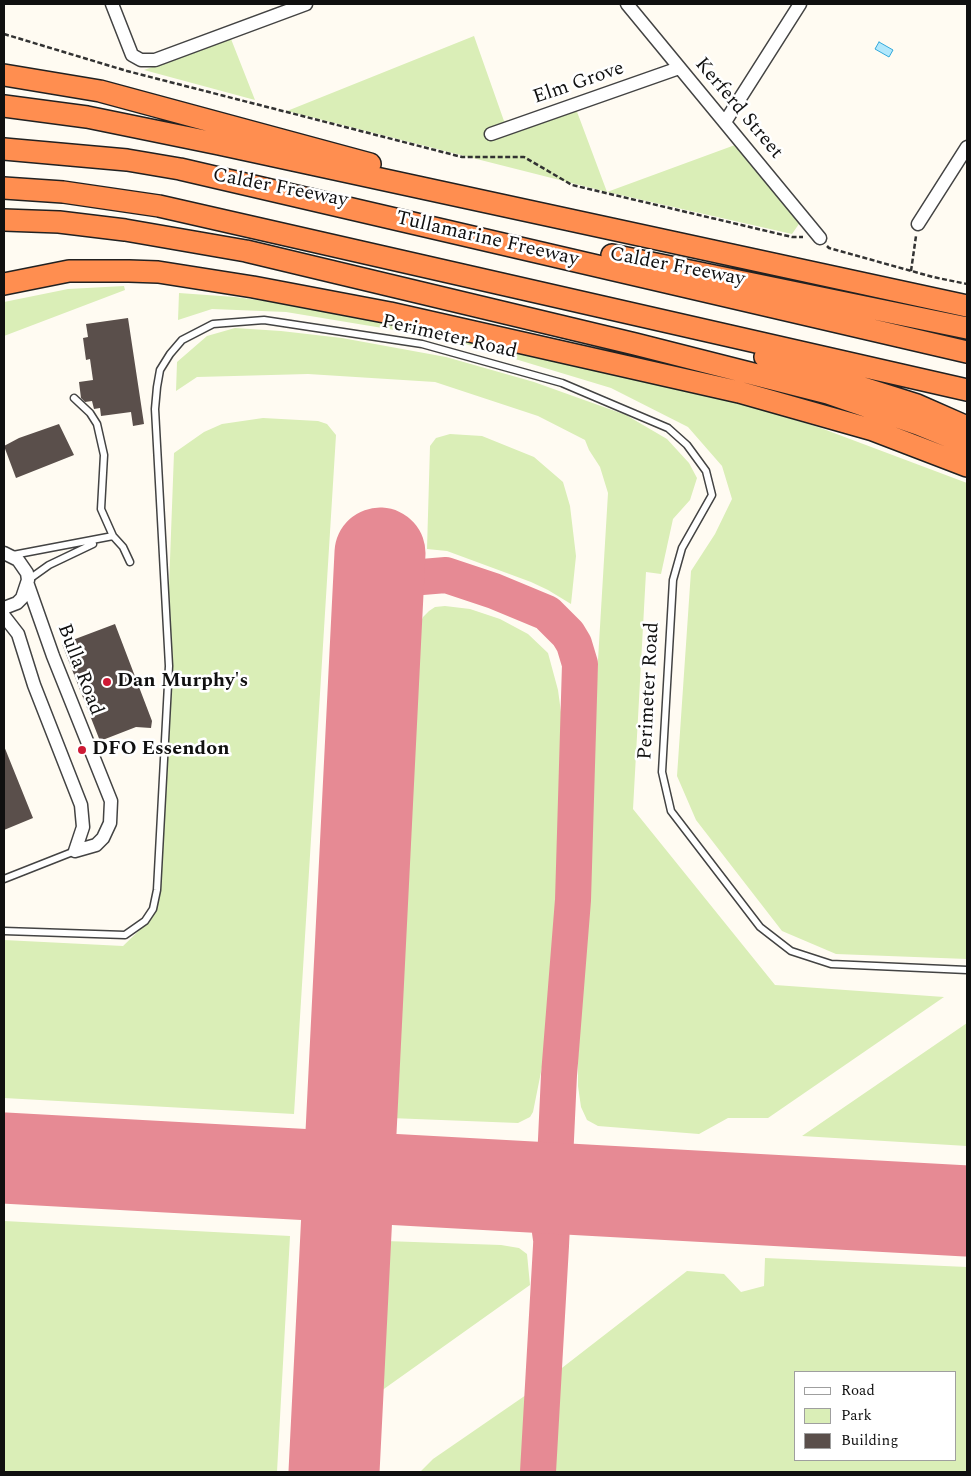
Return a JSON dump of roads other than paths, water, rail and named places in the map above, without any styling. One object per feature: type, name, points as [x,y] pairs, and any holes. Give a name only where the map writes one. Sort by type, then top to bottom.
[{"type":"highway","points":[[4,75],[100,91],[678,244]]},
{"type":"highway","points":[[4,106],[105,120],[967,306]]},
{"type":"highway","name":"Tullamarine Freeway","points":[[4,149],[127,160],[180,169],[967,352]]},
{"type":"highway","name":"Calder Freeway","points":[[180,169],[967,328]]},
{"type":"highway","name":"Tullamarine Freeway","points":[[4,188],[63,192],[159,206],[967,390]]},
{"type":"highway","points":[[4,220],[59,222],[246,251],[474,305],[828,394],[918,424],[967,444]]},
{"type":"highway","points":[[183,240],[357,286],[635,368]]},
{"type":"highway","points":[[4,284],[69,271],[158,272],[253,287],[390,313],[739,392],[873,430],[967,466]]},
{"type":"highway","points":[[631,315],[917,406],[967,428]]},
{"type":"street","points":[[112,4],[132,55],[141,60],[156,60],[306,4]]},
{"type":"street","name":"Kerferd Street","points":[[627,4],[820,238]]},
{"type":"street","points":[[725,122],[800,4]]},
{"type":"street","name":"Elm Grove","points":[[491,134],[679,68]]},
{"type":"street","points":[[918,224],[967,147]]},
{"type":"street","points":[[4,608],[17,603],[22,598],[28,582],[23,566],[6,554]]},
{"type":"street","name":"Bulla Road","points":[[28,582],[53,656],[111,801],[110,823],[103,838],[96,844],[75,851]]},
{"type":"street","points":[[4,616],[18,634],[34,685],[81,805],[83,827],[75,851]]},
{"type":"lane","name":"Perimeter Road","points":[[4,931],[125,935],[145,921],[153,909],[157,890],[169,666],[155,409],[156,386],[160,370],[182,340],[213,324],[264,320],[422,344],[525,372],[562,383],[636,413],[668,428],[687,445],[706,471],[712,495],[682,548],[673,580],[662,772],[671,811],[760,927],[791,951],[831,964],[967,970]]},
{"type":"lane","points":[[74,398],[90,413],[100,434],[104,455],[101,509],[113,536],[123,547],[130,562]]},
{"type":"lane","points":[[6,554],[113,536]]},
{"type":"lane","points":[[28,582],[49,565],[103,539]]},
{"type":"lane","points":[[4,878],[75,851]]},
{"type":"water","points":[[879,42],[893,50],[889,57],[875,49]]},
{"type":"place","name":"Dan Murphy's","points":[[107,682]]},
{"type":"place","name":"DFO Essendon","points":[[82,750]]}]
